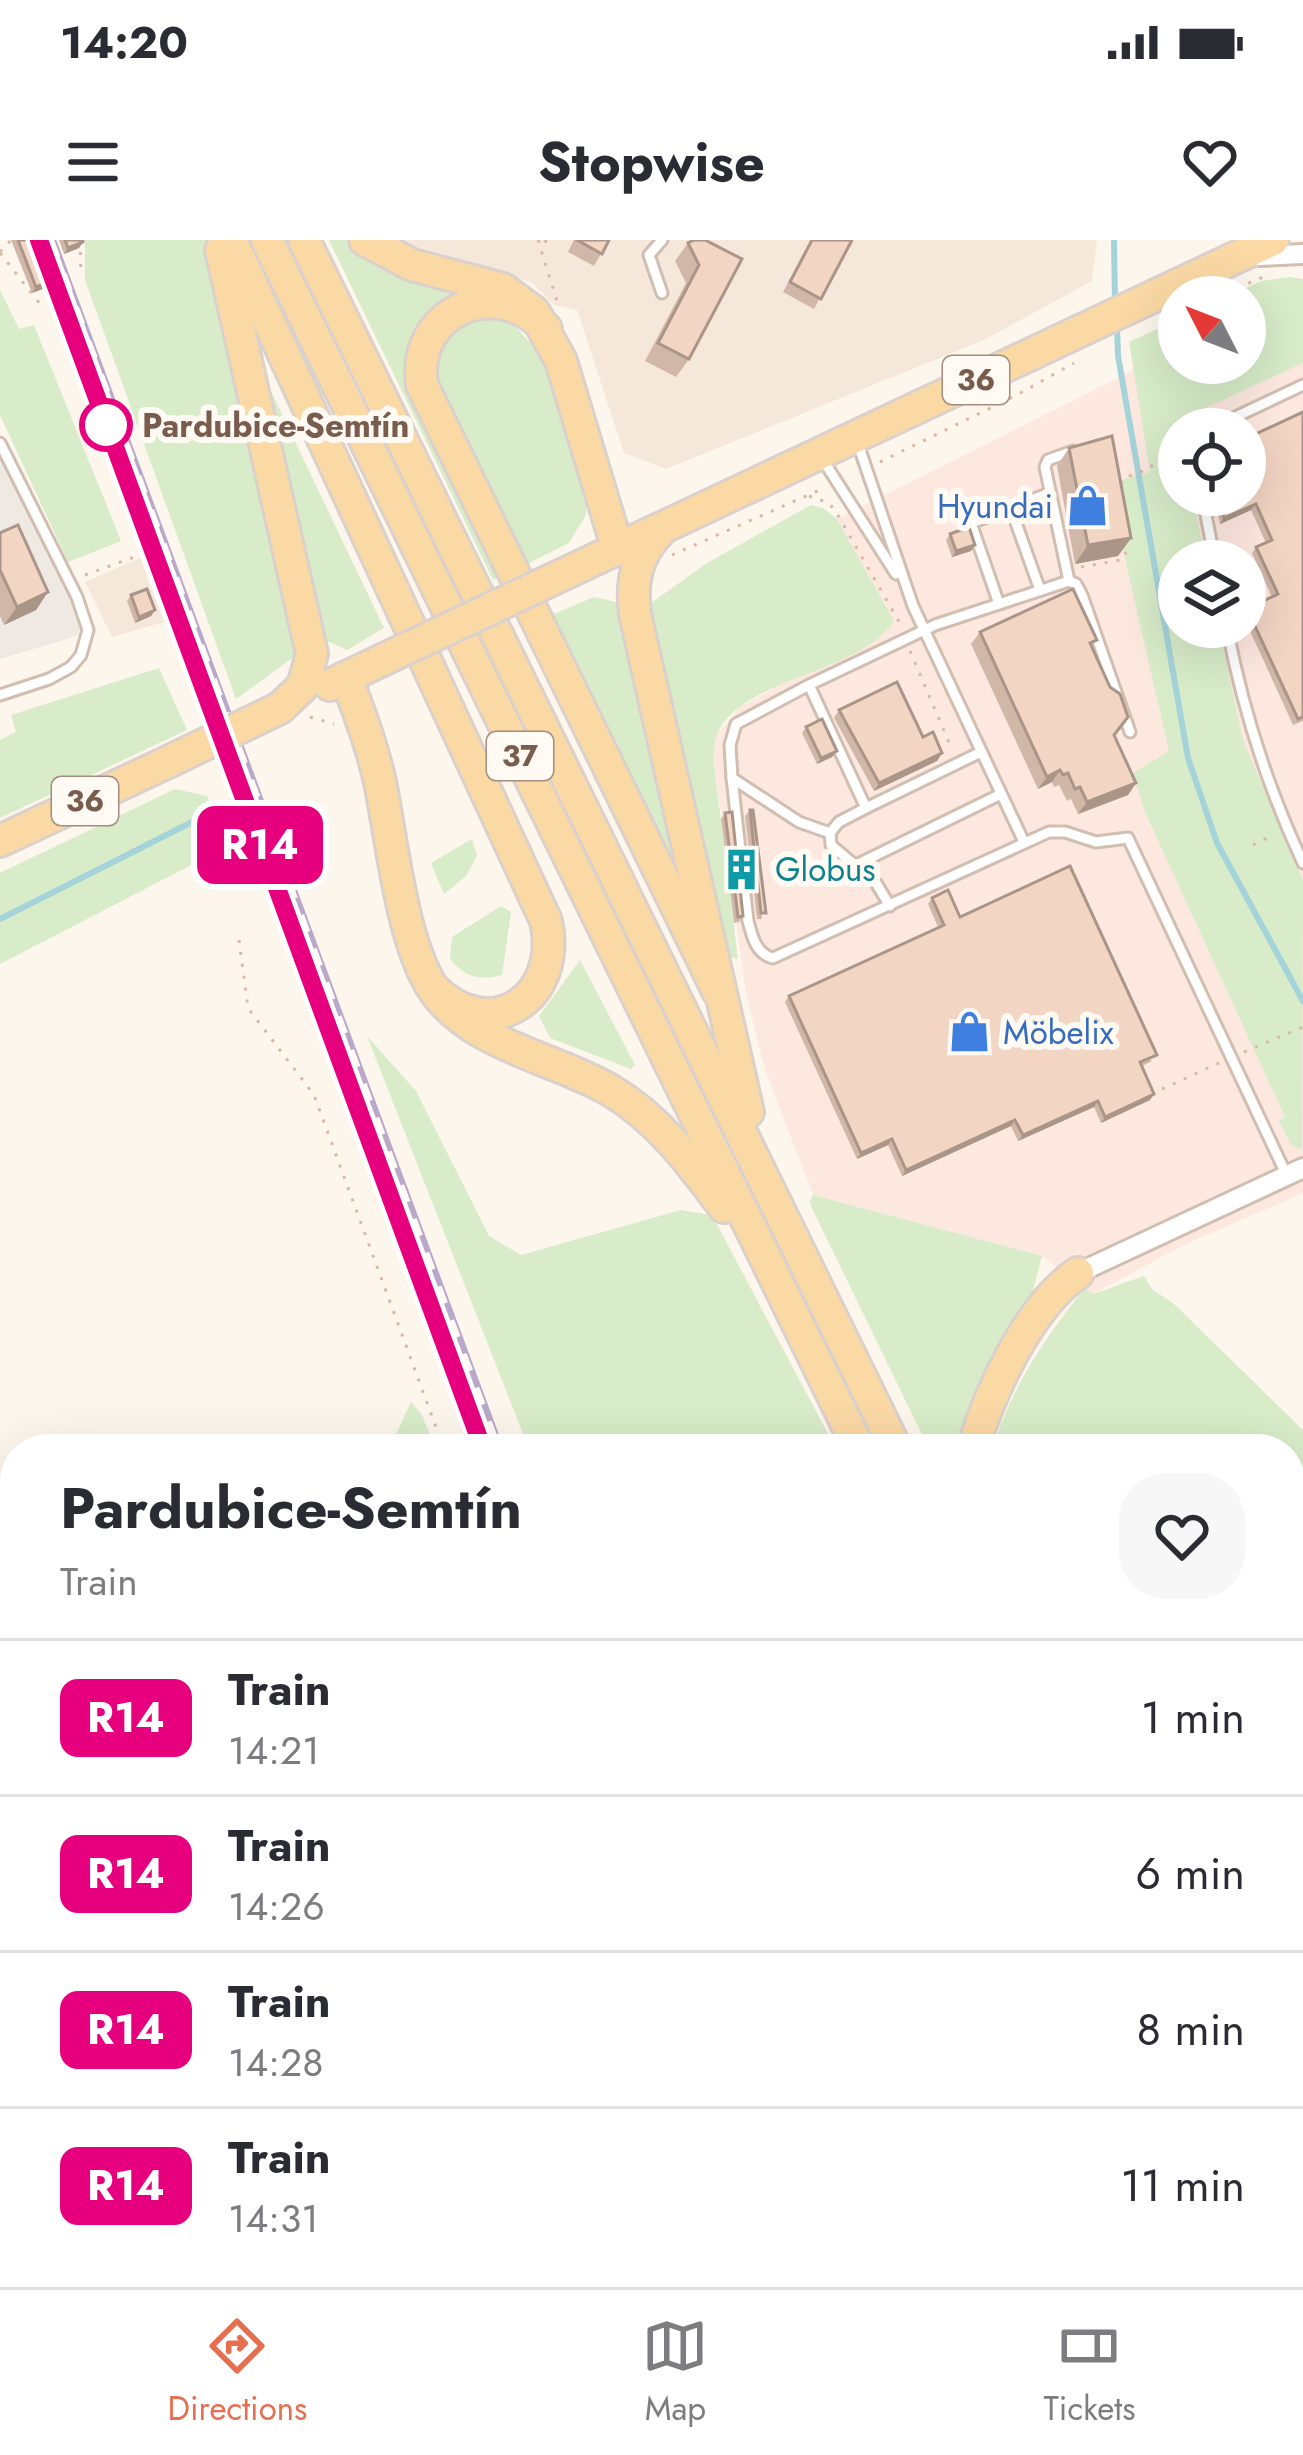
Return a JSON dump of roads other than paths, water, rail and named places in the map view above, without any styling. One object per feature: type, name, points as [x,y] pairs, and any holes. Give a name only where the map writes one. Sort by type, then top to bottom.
[{"type":"main road","points":[[219,240],[311,654],[303,686],[280,708]]},
{"type":"main road","points":[[231,240],[546,921],[549,947],[543,974],[530,995],[511,1010],[486,1015],[465,1012],[433,988]]},
{"type":"main road","name":"37","points":[[267,240],[852,1434]]},
{"type":"main road","name":"37","points":[[304,240],[889,1434]]},
{"type":"main road","points":[[365,240],[412,265],[513,295],[529,306],[561,362],[618,550]]},
{"type":"main road","name":"36","points":[[1221,276],[1273,240]]},
{"type":"main road","name":"36","points":[[0,841],[1096,323],[1158,299]]},
{"type":"main road","points":[[546,329],[511,305],[486,302],[462,308],[447,316],[426,342],[422,386],[718,991]]},
{"type":"main road","points":[[602,496],[634,520],[674,522]]},
{"type":"main road","points":[[674,522],[643,552],[635,571],[633,597],[718,991],[768,1184]]},
{"type":"main road","points":[[346,677],[378,775],[416,952],[433,988],[474,1027],[605,1088],[643,1113],[676,1144],[772,1273]]},
{"type":"main road","points":[[979,1434],[1036,1317],[1078,1273]]},
{"type":"street","points":[[1223,276],[1258,256],[1303,254]]},
{"type":"street","points":[[1078,1273],[1295,1172]]},
{"type":"lane","points":[[662,240],[649,255],[662,292]]},
{"type":"lane","points":[[1254,408],[1303,385]]},
{"type":"lane","points":[[856,436],[913,606],[1024,842]]},
{"type":"lane","points":[[0,442],[69,580],[88,630],[81,656],[61,674],[0,695]]},
{"type":"lane","points":[[1095,444],[1046,461],[1050,494],[1069,576],[1082,595],[1130,732]]},
{"type":"lane","points":[[819,454],[913,606]]},
{"type":"lane","points":[[999,604],[971,523],[1050,494]]},
{"type":"lane","points":[[1010,506],[1040,590]]},
{"type":"lane","points":[[1069,576],[923,630],[736,724],[730,745],[732,778],[754,942],[772,958],[1056,831],[1087,842],[1125,837],[1132,842],[1232,1057],[1295,1172]]},
{"type":"lane","points":[[1231,648],[1246,717],[1303,863]]},
{"type":"lane","points":[[809,685],[866,808]]},
{"type":"lane","points":[[890,906],[876,883],[831,845],[830,833],[839,822],[981,752]]},
{"type":"lane","points":[[732,778],[799,822],[830,833]]},
{"type":"lane","points":[[856,865],[1001,794]]},
{"type":"waterway","points":[[1114,240],[1115,302]]},
{"type":"waterway","points":[[1117,328],[1188,758],[1217,843],[1303,1001]]},
{"type":"waterway","points":[[0,919],[202,817]]},
{"type":"railway","points":[[51,240],[493,1434]]},
{"type":"train","name":"R14","points":[[39,240],[477,1434]]},
{"type":"place","name":"Pardubice-Semtín","points":[[106,425]]},
{"type":"place","name":"Hyundai","points":[[1087,506]]},
{"type":"place","name":"Globus","points":[[741,869]]},
{"type":"place","name":"Möbelix","points":[[969,1032]]}]
